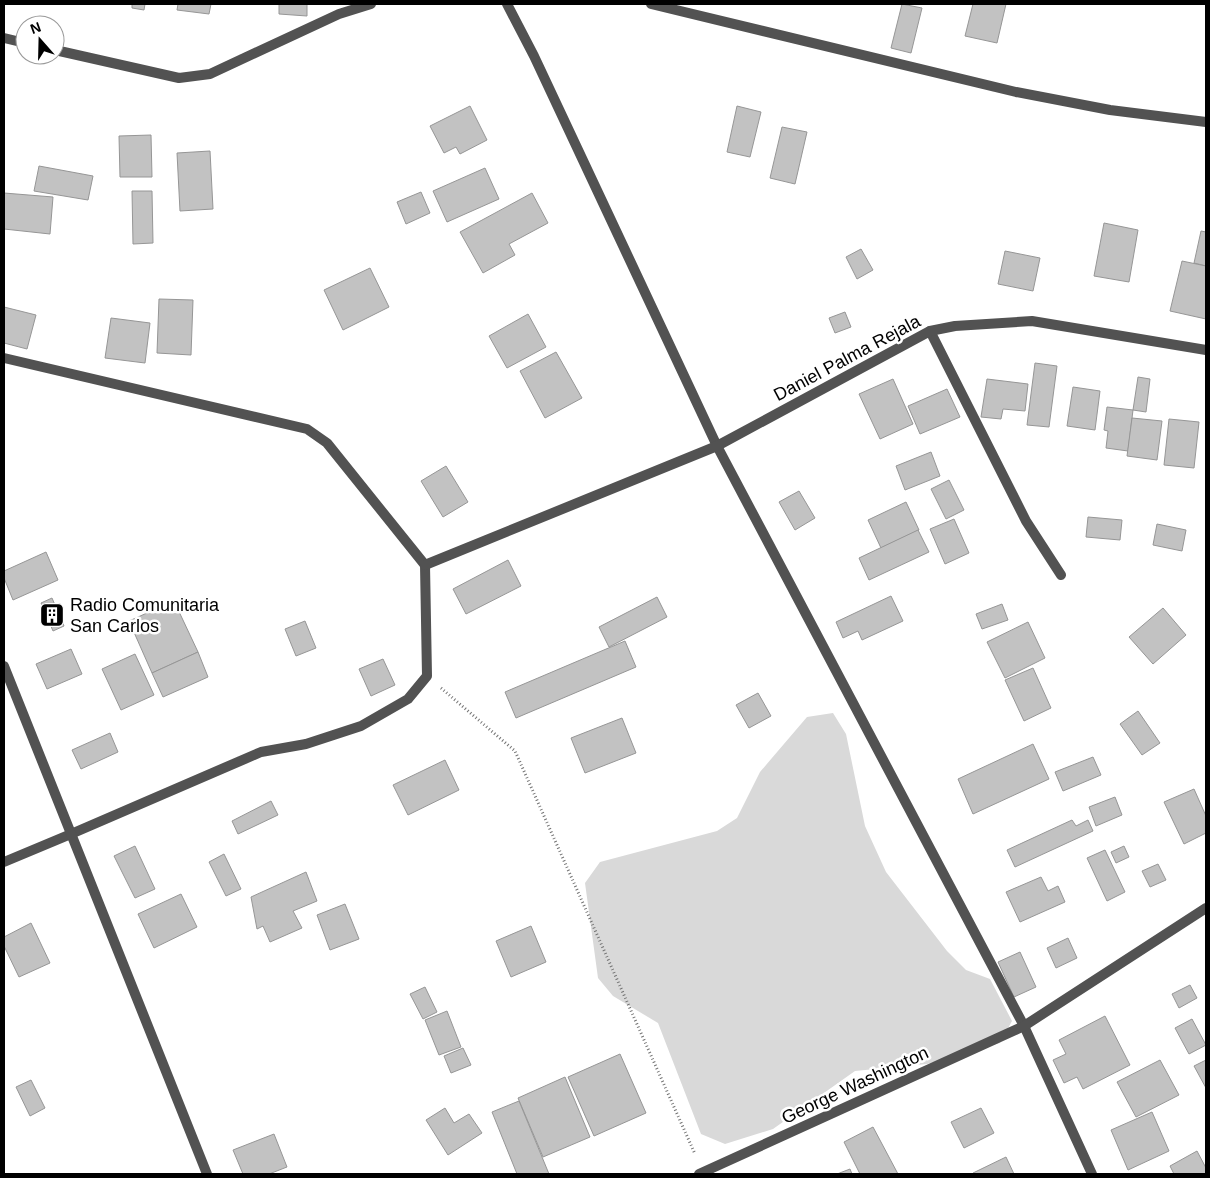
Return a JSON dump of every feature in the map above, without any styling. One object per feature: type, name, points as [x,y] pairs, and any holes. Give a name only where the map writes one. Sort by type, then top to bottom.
[{"type":"street","points":[[65,52],[178,78],[210,74],[339,14],[371,4]]},
{"type":"street","points":[[507,4],[534,56],[717,446],[1024,1026],[1092,1174]]},
{"type":"street","points":[[651,4],[1016,92],[1110,110],[1206,122]]},
{"type":"street","name":"Daniel Palma Rejala","points":[[425,565],[717,446],[930,331],[955,326],[1032,321],[1206,350]]},
{"type":"street","points":[[930,331],[1026,522],[1061,575]]},
{"type":"street","points":[[4,358],[307,429],[327,443],[425,565],[427,676],[408,698],[361,726],[306,744],[261,752],[4,862]]},
{"type":"street","points":[[4,666],[207,1174]]},
{"type":"street","name":"George Washington","points":[[701,1173],[1024,1026],[1206,908]]},
{"type":"path","points":[[427,676],[515,751],[701,1173]]},
{"type":"shaded area","points":[[833,713],[846,734],[865,826],[886,872],[947,951],[966,970],[990,979],[1012,1021],[1000,1043],[927,1064],[855,1071],[773,1129],[725,1144],[701,1134],[658,1023],[613,996],[598,978],[585,883],[600,862],[717,831],[737,818],[760,772],[807,717]]},
{"type":"building","points":[[132,4],[145,4],[144,10],[132,8]]},
{"type":"building","points":[[178,4],[211,4],[209,14],[177,10]]},
{"type":"building","points":[[279,4],[307,4],[307,16],[279,14]]},
{"type":"building","points":[[902,4],[922,8],[911,53],[891,48]]},
{"type":"building","points":[[973,4],[1006,4],[997,43],[965,36]]},
{"type":"building","points":[[470,106],[487,140],[460,154],[456,147],[444,153],[430,126]]},
{"type":"building","points":[[737,106],[761,112],[750,157],[727,152]]},
{"type":"building","points":[[782,127],[807,132],[795,184],[770,178]]},
{"type":"building","points":[[151,135],[152,177],[120,177],[119,136]]},
{"type":"building","points":[[210,151],[213,209],[180,211],[177,153]]},
{"type":"building","points":[[39,166],[93,176],[88,200],[34,191]]},
{"type":"building","points":[[485,168],[499,199],[447,222],[433,191]]},
{"type":"building","points":[[132,191],[152,191],[153,243],[133,244]]},
{"type":"building","points":[[421,192],[430,213],[406,224],[397,202]]},
{"type":"building","points":[[4,193],[53,197],[50,234],[4,229]]},
{"type":"building","points":[[532,193],[548,223],[509,244],[515,255],[483,273],[460,232]]},
{"type":"building","points":[[1104,223],[1138,230],[1129,282],[1094,276]]},
{"type":"building","points":[[1201,231],[1206,232],[1206,266],[1194,263]]},
{"type":"building","points":[[861,249],[873,270],[857,279],[846,257]]},
{"type":"building","points":[[1005,251],[1040,258],[1033,291],[998,284]]},
{"type":"building","points":[[1182,261],[1206,266],[1206,319],[1170,311]]},
{"type":"building","points":[[370,268],[389,307],[343,330],[324,290]]},
{"type":"building","points":[[159,299],[193,300],[191,355],[157,353]]},
{"type":"building","points":[[4,307],[36,315],[27,349],[4,343]]},
{"type":"building","points":[[845,312],[851,327],[835,333],[829,318]]},
{"type":"building","points":[[528,314],[546,347],[507,368],[489,336]]},
{"type":"building","points":[[111,318],[150,323],[145,363],[105,358]]},
{"type":"building","points":[[556,352],[582,398],[545,418],[520,371]]},
{"type":"building","points":[[1035,363],[1057,366],[1049,427],[1027,425]]},
{"type":"building","points":[[1138,377],[1150,379],[1146,412],[1133,410]]},
{"type":"building","points":[[893,379],[913,424],[880,439],[859,394]]},
{"type":"building","points":[[987,379],[1028,384],[1025,411],[1003,409],[1001,419],[981,417]]},
{"type":"building","points":[[1073,387],[1100,391],[1095,430],[1067,426]]},
{"type":"building","points":[[947,389],[960,417],[920,434],[908,406]]},
{"type":"building","points":[[1107,407],[1133,410],[1128,451],[1106,448],[1108,431],[1104,430]]},
{"type":"building","points":[[1132,418],[1162,421],[1157,460],[1127,456]]},
{"type":"building","points":[[1169,419],[1199,422],[1194,468],[1164,465]]},
{"type":"building","points":[[931,452],[940,476],[905,490],[896,466]]},
{"type":"building","points":[[446,466],[468,502],[443,517],[421,481]]},
{"type":"building","points":[[949,480],[964,510],[946,519],[931,489]]},
{"type":"building","points":[[799,491],[815,518],[795,530],[779,502]]},
{"type":"building","points":[[906,502],[919,530],[881,548],[868,520]]},
{"type":"building","points":[[1088,517],[1122,520],[1120,540],[1086,537]]},
{"type":"building","points":[[954,519],[969,553],[945,564],[930,529]]},
{"type":"building","points":[[1157,524],[1186,530],[1182,551],[1153,545]]},
{"type":"building","points":[[918,530],[929,552],[869,580],[859,558]]},
{"type":"building","points":[[46,552],[58,580],[13,600],[4,578],[4,571]]},
{"type":"building","points":[[508,560],[521,586],[466,614],[453,589]]},
{"type":"building","points":[[891,596],[903,621],[862,640],[858,631],[843,638],[836,622]]},
{"type":"building","points":[[657,597],[667,617],[609,647],[599,627]]},
{"type":"building","name":"Radio Comunitaria San Carlos","points":[[52,598],[64,626],[53,631],[41,603]]},
{"type":"building","points":[[174,601],[198,652],[152,673],[129,621]]},
{"type":"building","points":[[1002,604],[1008,620],[982,629],[976,614]]},
{"type":"building","points":[[1163,608],[1186,635],[1153,664],[1129,637]]},
{"type":"building","points":[[305,621],[316,648],[296,656],[285,629]]},
{"type":"building","points":[[1028,622],[1045,658],[1005,678],[987,642]]},
{"type":"building","points":[[625,641],[636,667],[516,718],[505,692]]},
{"type":"building","points":[[71,649],[82,674],[47,689],[36,664]]},
{"type":"building","points":[[198,652],[208,677],[163,697],[152,673]]},
{"type":"building","points":[[135,654],[154,695],[121,710],[102,669]]},
{"type":"building","points":[[383,659],[395,685],[371,696],[359,669]]},
{"type":"building","points":[[1033,668],[1051,708],[1024,721],[1005,680]]},
{"type":"building","points":[[758,693],[771,716],[749,728],[736,705]]},
{"type":"building","points":[[1138,711],[1160,743],[1142,755],[1120,724]]},
{"type":"building","points":[[622,718],[636,753],[585,773],[571,738]]},
{"type":"building","points":[[110,733],[118,752],[81,769],[72,750]]},
{"type":"building","points":[[1033,744],[1049,779],[973,814],[958,779]]},
{"type":"building","points":[[1093,757],[1101,775],[1063,791],[1055,772]]},
{"type":"building","points":[[445,760],[459,790],[408,815],[393,785]]},
{"type":"building","points":[[1194,789],[1206,816],[1206,833],[1184,844],[1164,802]]},
{"type":"building","points":[[1115,797],[1122,815],[1096,826],[1089,807]]},
{"type":"building","points":[[271,801],[278,815],[238,834],[232,821]]},
{"type":"building","points":[[1072,820],[1076,826],[1088,820],[1093,831],[1015,867],[1007,850]]},
{"type":"building","points":[[135,846],[155,889],[135,898],[114,856]]},
{"type":"building","points":[[1124,846],[1129,857],[1116,863],[1111,852]]},
{"type":"building","points":[[1105,850],[1125,892],[1107,901],[1087,858]]},
{"type":"building","points":[[224,854],[241,889],[226,896],[209,862]]},
{"type":"building","points":[[1158,864],[1166,880],[1150,887],[1142,871]]},
{"type":"building","points":[[306,872],[317,901],[293,911],[302,928],[270,942],[263,926],[257,929],[251,897]]},
{"type":"building","points":[[1041,877],[1048,891],[1058,886],[1065,902],[1020,922],[1006,892]]},
{"type":"building","points":[[181,894],[197,927],[154,948],[138,914]]},
{"type":"building","points":[[345,904],[359,939],[330,950],[317,915]]},
{"type":"building","points":[[31,923],[50,963],[19,977],[4,946],[4,937]]},
{"type":"building","points":[[531,926],[546,962],[511,977],[496,941]]},
{"type":"building","points":[[1068,938],[1077,958],[1056,968],[1047,948]]},
{"type":"building","points":[[1020,952],[1036,987],[1014,997],[998,962]]},
{"type":"building","points":[[1190,985],[1197,998],[1179,1008],[1172,994]]},
{"type":"building","points":[[425,987],[437,1012],[423,1019],[410,994]]},
{"type":"building","points":[[447,1011],[461,1047],[439,1055],[425,1020]]},
{"type":"building","points":[[1105,1016],[1130,1065],[1083,1089],[1077,1077],[1064,1083],[1053,1060],[1066,1054],[1059,1040]]},
{"type":"building","points":[[1192,1019],[1206,1045],[1189,1054],[1175,1028]]},
{"type":"building","points":[[463,1048],[471,1065],[451,1073],[444,1056]]},
{"type":"building","points":[[620,1054],[646,1113],[594,1136],[568,1077]]},
{"type":"building","points":[[1160,1060],[1179,1095],[1136,1117],[1117,1082]]},
{"type":"building","points":[[1206,1060],[1206,1088],[1194,1066]]},
{"type":"building","points":[[565,1077],[590,1137],[543,1157],[518,1098]]},
{"type":"building","points":[[31,1080],[45,1108],[30,1116],[16,1087]]},
{"type":"building","points":[[519,1101],[549,1174],[517,1174],[492,1112]]},
{"type":"building","points":[[445,1108],[454,1123],[469,1114],[482,1133],[448,1155],[426,1120]]},
{"type":"building","points":[[981,1108],[994,1133],[964,1148],[951,1122]]},
{"type":"building","points":[[1152,1112],[1169,1151],[1128,1170],[1111,1130]]},
{"type":"building","points":[[873,1127],[898,1174],[860,1174],[844,1142]]},
{"type":"building","points":[[274,1134],[287,1167],[269,1174],[243,1174],[233,1150]]},
{"type":"building","points":[[1197,1151],[1206,1168],[1206,1174],[1174,1174],[1170,1166]]},
{"type":"building","points":[[1006,1157],[1014,1174],[973,1174],[973,1173]]},
{"type":"building","points":[[850,1169],[852,1174],[837,1174]]},
{"type":"place","name":"Radio Comunitaria San Carlos","points":[[52,615]]}]
